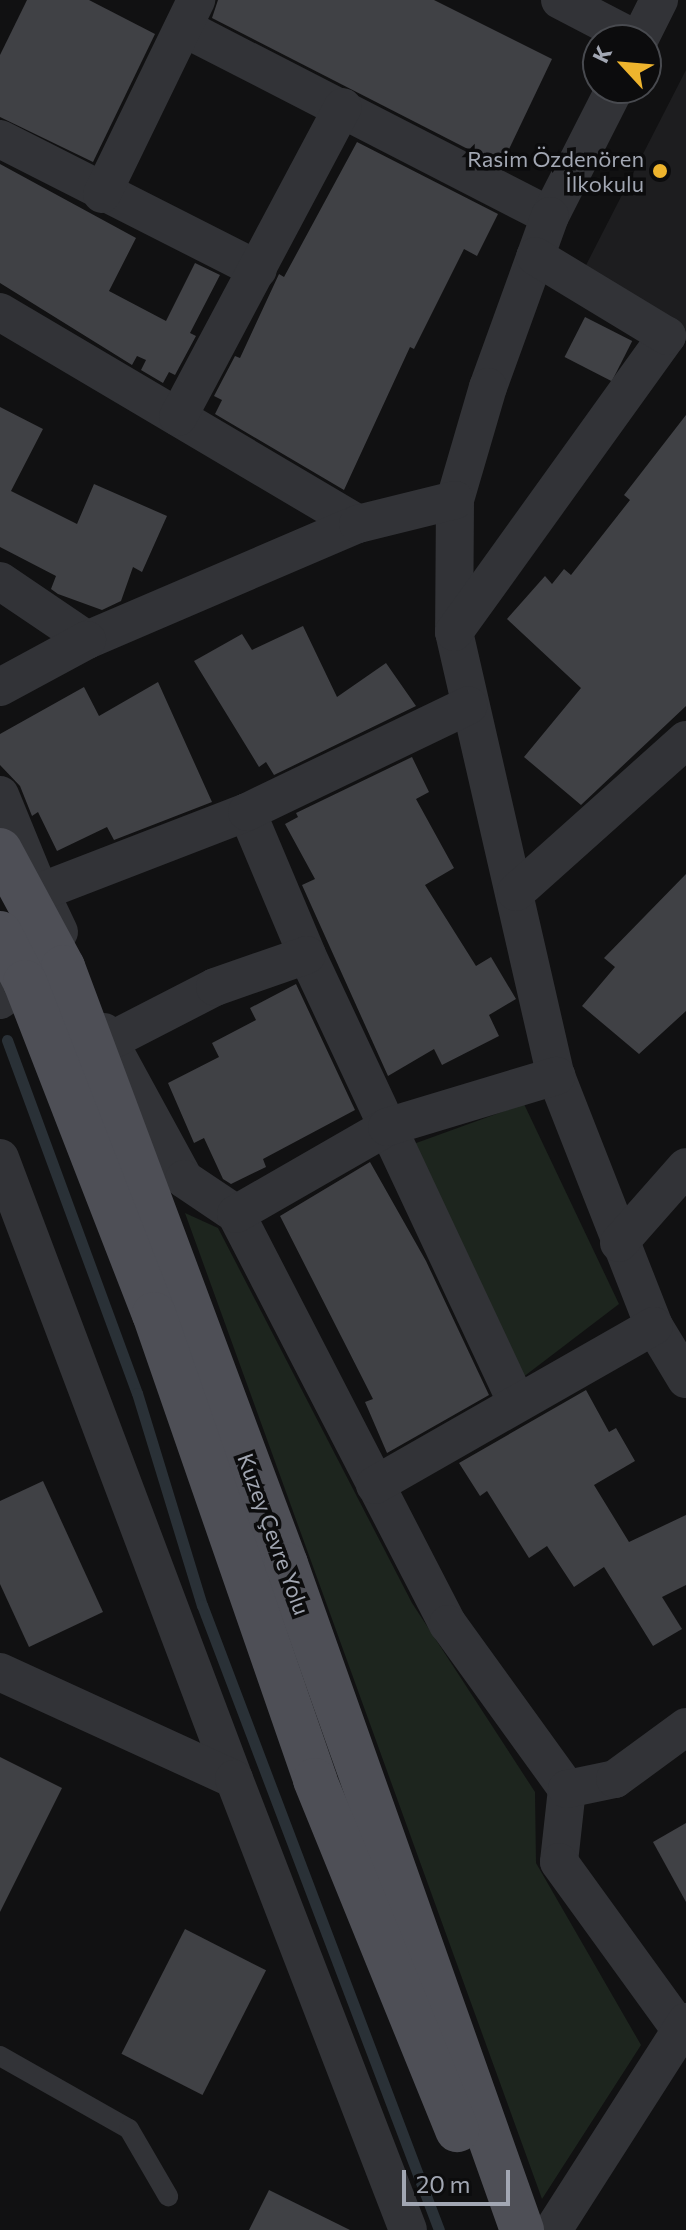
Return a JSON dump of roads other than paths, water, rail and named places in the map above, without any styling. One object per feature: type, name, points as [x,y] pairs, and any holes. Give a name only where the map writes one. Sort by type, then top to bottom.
[{"type":"main road","name":"Kuzey Çevre Yolu","points":[[0,850],[63,967],[286,1564],[522,2230]]},
{"type":"main road","name":"Kuzey Çevre Yolu","points":[[0,933],[12,991],[154,1314],[315,1780],[498,2230]]},
{"type":"street","points":[[560,0],[607,24]]},
{"type":"street","points":[[646,24],[659,0]]},
{"type":"street","points":[[102,194],[190,14],[343,107],[550,216]]},
{"type":"street","points":[[607,104],[550,216],[488,387],[455,500],[454,632],[556,1076],[654,1326],[686,1379]]},
{"type":"street","points":[[178,417],[343,107]]},
{"type":"street","points":[[0,139],[102,194],[258,270]]},
{"type":"street","points":[[454,632],[676,343],[535,256]]},
{"type":"street","points":[[0,312],[358,524]]},
{"type":"street","points":[[0,687],[87,640],[358,524],[455,500]]},
{"type":"street","points":[[0,581],[87,640]]},
{"type":"street","points":[[40,892],[247,812],[469,705]]},
{"type":"street","points":[[516,892],[686,740]]},
{"type":"street","points":[[0,795],[108,1042],[184,1179],[236,1214],[448,1624],[567,1789],[559,1862],[682,2025],[553,2230]]},
{"type":"street","points":[[247,812],[307,955],[517,1403]]},
{"type":"street","points":[[108,1042],[215,987],[307,955]]},
{"type":"street","points":[[236,1214],[387,1127],[556,1076]]},
{"type":"street","points":[[0,1158],[408,2230]]},
{"type":"street","points":[[619,1243],[686,1167]]},
{"type":"street","points":[[375,1485],[654,1326]]},
{"type":"street","points":[[0,1672],[234,1779]]},
{"type":"street","points":[[567,1789],[615,1779],[686,1727]]},
{"type":"lane","points":[[0,2056],[129,2129],[168,2196]]},
{"type":"waterway","points":[[7,1040],[137,1393],[202,1605],[439,2230]]},
{"type":"place","name":"Rasim Özdenören İlkokulu","points":[[660,171]]}]
